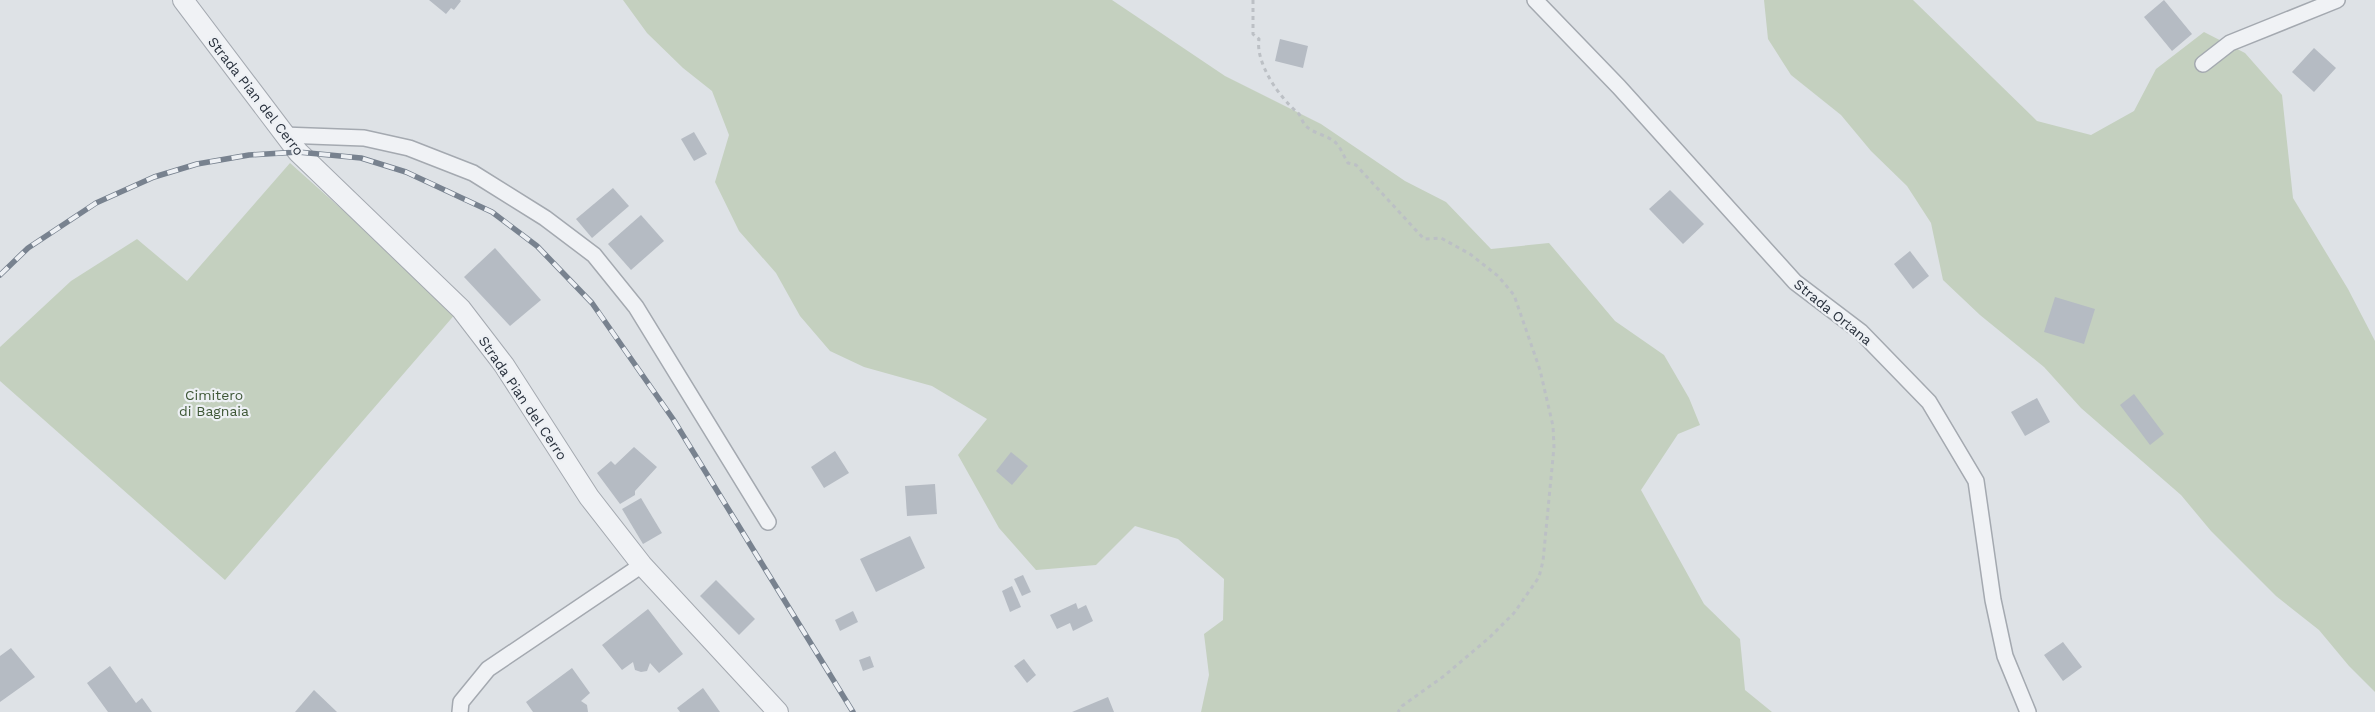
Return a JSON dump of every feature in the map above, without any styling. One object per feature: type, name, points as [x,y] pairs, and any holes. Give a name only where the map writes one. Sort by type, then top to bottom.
[{"type":"street","name":"Strada Pian del Cerro","points":[[183,0],[283,135],[298,152],[461,309],[504,365],[589,496],[642,564],[778,712]]},
{"type":"street","name":"Strada Ortana","points":[[1535,0],[1619,86],[1795,282],[1861,332],[1928,402],[1976,481],[1993,600],[2005,656],[2028,712]]},
{"type":"street","points":[[2203,64],[2230,43],[2337,0]]},
{"type":"street","points":[[283,135],[364,138],[409,148],[474,173],[545,218],[594,255],[636,307],[768,522]]},
{"type":"street","points":[[460,712],[461,702],[488,670],[642,564]]},
{"type":"path","points":[[1253,0],[1253,34],[1258,39],[1257,49],[1271,82],[1281,92],[1292,109],[1298,112],[1306,126],[1335,142],[1348,163],[1356,165],[1424,240],[1441,238],[1470,254],[1498,276],[1514,295],[1538,361],[1553,426],[1553,478],[1543,561],[1539,577],[1514,614],[1444,676],[1402,706],[1398,712]]},
{"type":"green space","points":[[623,0],[1112,0],[1225,76],[1321,124],[1405,181],[1446,202],[1491,249],[1549,243],[1615,321],[1664,355],[1689,398],[1700,425],[1678,434],[1641,490],[1704,604],[1740,639],[1745,690],[1772,712],[1201,712],[1209,675],[1204,634],[1223,620],[1224,579],[1178,539],[1135,526],[1096,565],[1036,570],[999,528],[958,455],[987,419],[932,386],[864,367],[830,351],[800,316],[776,273],[739,231],[715,182],[729,135],[712,91],[683,68],[647,33]]},
{"type":"green space","points":[[1764,0],[1913,0],[2037,121],[2091,135],[2134,111],[2156,69],[2204,32],[2245,53],[2282,95],[2293,198],[2348,289],[2375,341],[2375,692],[2349,666],[2319,630],[2276,596],[2211,531],[2181,495],[2081,408],[2044,367],[1980,315],[1943,280],[1931,223],[1907,186],[1871,151],[1841,115],[1791,75],[1768,39]]},
{"type":"green space","name":"Cimitero di Bagnaia","points":[[290,163],[457,312],[225,580],[0,381],[0,347],[71,281],[137,239],[187,281]]},
{"type":"building","points":[[429,0],[461,1],[454,10],[451,8],[446,14]]},
{"type":"building","points":[[2164,0],[2192,34],[2172,51],[2144,17]]},
{"type":"building","points":[[1280,39],[1308,46],[1303,68],[1275,61]]},
{"type":"building","points":[[2314,48],[2336,68],[2314,92],[2292,72]]},
{"type":"building","points":[[694,132],[707,154],[694,161],[681,139]]},
{"type":"building","points":[[613,188],[629,206],[592,238],[576,219]]},
{"type":"building","points":[[1670,190],[1704,224],[1683,244],[1649,209]]},
{"type":"building","points":[[641,215],[664,241],[631,270],[608,244]]},
{"type":"building","points":[[495,248],[541,300],[510,326],[464,277]]},
{"type":"building","points":[[1910,251],[1929,276],[1913,289],[1894,264]]},
{"type":"building","points":[[2055,297],[2095,309],[2084,344],[2044,332]]},
{"type":"building","points":[[2134,394],[2164,434],[2150,445],[2120,405]]},
{"type":"building","points":[[2037,398],[2050,422],[2025,436],[2011,412]]},
{"type":"building","points":[[634,447],[657,467],[635,491],[635,495],[620,504],[597,473],[611,461],[615,465]]},
{"type":"building","points":[[835,451],[849,473],[824,488],[811,467]]},
{"type":"building","points":[[1011,452],[1028,466],[1012,485],[996,471]]},
{"type":"building","points":[[935,484],[937,514],[907,516],[905,486]]},
{"type":"building","points":[[641,498],[662,533],[643,544],[622,509]]},
{"type":"building","points":[[910,536],[925,568],[876,592],[860,559]]},
{"type":"building","points":[[1023,575],[1031,592],[1022,596],[1014,579]]},
{"type":"building","points":[[716,580],[755,619],[739,635],[700,596]]},
{"type":"building","points":[[1012,586],[1021,607],[1010,612],[1002,591]]},
{"type":"building","points":[[1076,603],[1078,609],[1086,605],[1093,621],[1073,631],[1070,623],[1057,629],[1050,615]]},
{"type":"building","points":[[648,609],[683,654],[659,673],[650,663],[647,671],[635,670],[633,662],[622,670],[602,645]]},
{"type":"building","points":[[853,611],[858,622],[840,631],[835,620]]},
{"type":"building","points":[[2063,642],[2082,667],[2063,681],[2044,655]]},
{"type":"building","points":[[11,648],[35,677],[0,702],[0,656]]},
{"type":"building","points":[[870,656],[874,667],[863,671],[859,660]]},
{"type":"building","points":[[1024,659],[1036,675],[1027,683],[1014,666]]},
{"type":"building","points":[[110,666],[136,703],[142,698],[152,712],[108,712],[87,683]]},
{"type":"building","points":[[572,668],[590,693],[581,701],[587,705],[588,712],[533,712],[526,702]]},
{"type":"building","points":[[703,688],[720,712],[680,712],[677,708]]},
{"type":"building","points":[[314,690],[337,712],[295,712]]},
{"type":"building","points":[[1108,697],[1114,712],[1072,712]]},
{"type":"railway","points":[[0,275],[28,248],[96,203],[154,177],[197,164],[249,155],[298,152],[361,158],[406,172],[492,212],[537,246],[592,303],[673,419],[853,712]]}]
